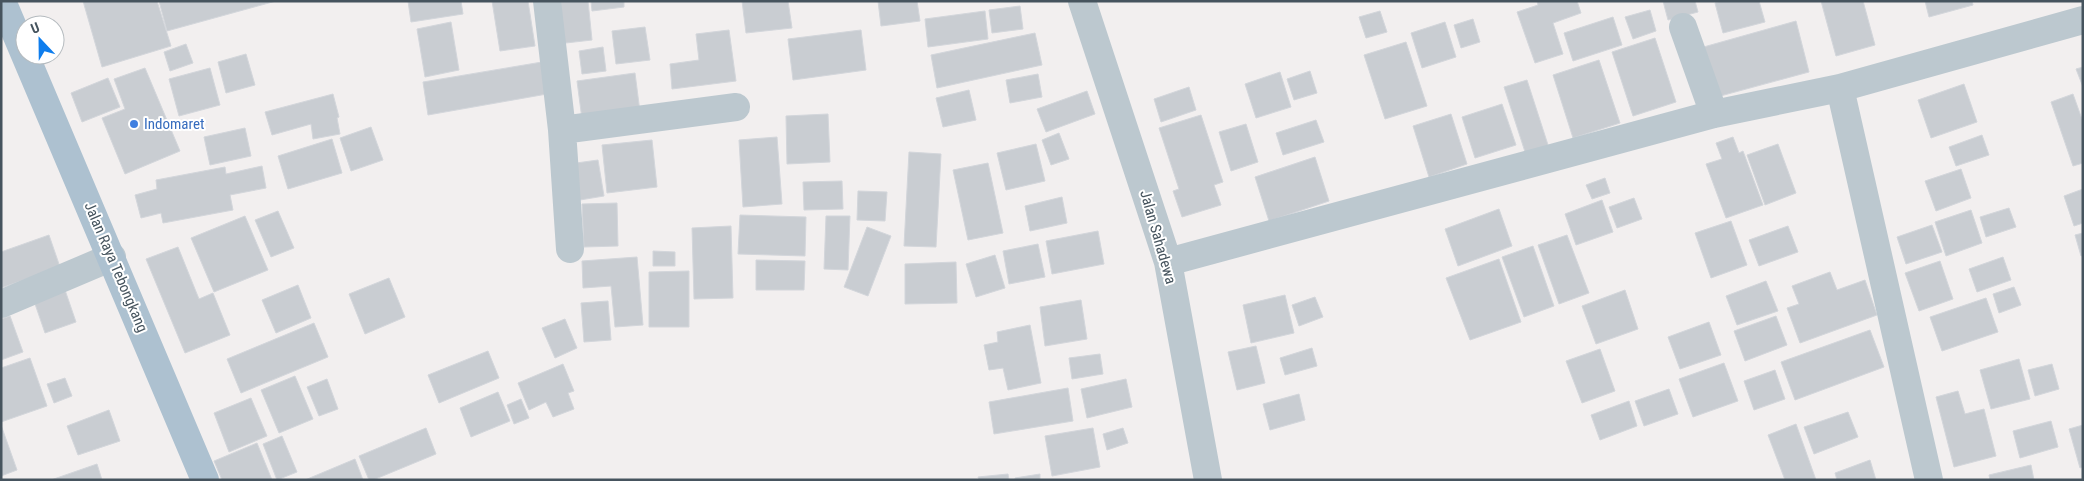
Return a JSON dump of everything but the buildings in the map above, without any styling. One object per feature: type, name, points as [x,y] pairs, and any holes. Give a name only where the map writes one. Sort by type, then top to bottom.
[{"type":"main road","name":"Jalan Raya Tebongkang","points":[[2,1],[15,32]]},
{"type":"main road","name":"Jalan Raya Tebongkang","points":[[29,65],[205,480]]},
{"type":"street","points":[[547,1],[562,130],[570,249]]},
{"type":"street","name":"Jalan Sahadewa","points":[[1082,1],[1168,262],[1208,480]]},
{"type":"street","points":[[1168,262],[1714,114],[1840,88],[2083,20]]},
{"type":"street","points":[[1683,27],[1714,114]]},
{"type":"street","points":[[1840,88],[1929,480]]},
{"type":"street","points":[[562,130],[736,107]]},
{"type":"street","points":[[1,304],[112,257]]},
{"type":"place","name":"Indomaret","points":[[134,124]]}]
